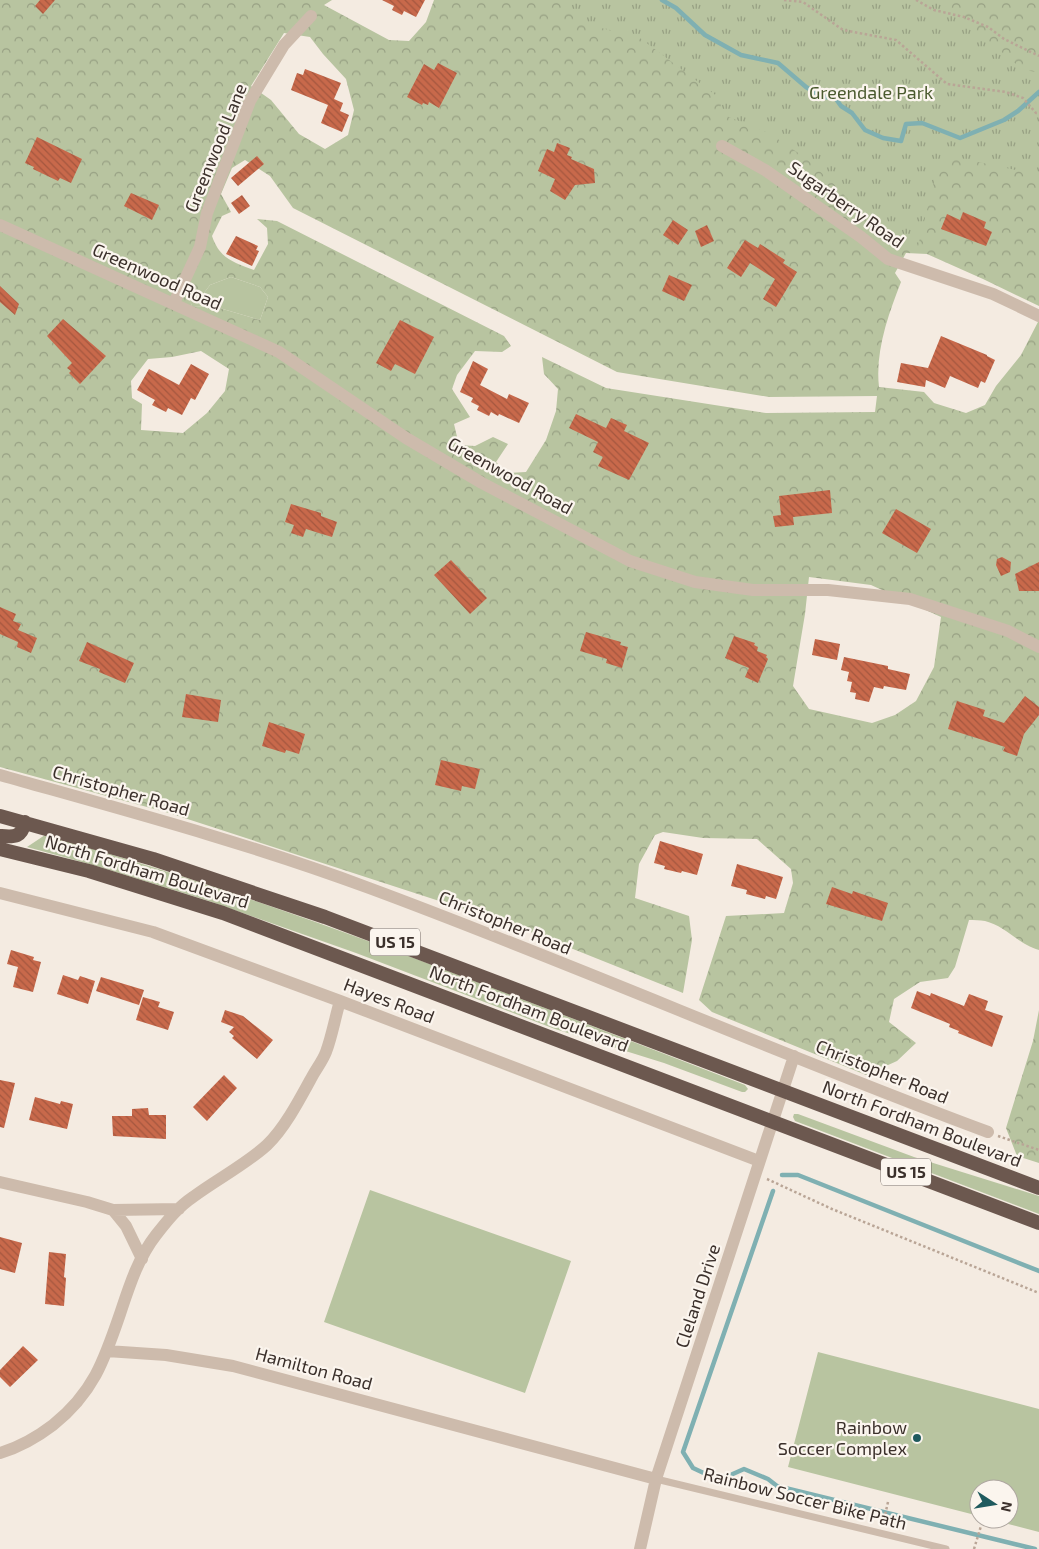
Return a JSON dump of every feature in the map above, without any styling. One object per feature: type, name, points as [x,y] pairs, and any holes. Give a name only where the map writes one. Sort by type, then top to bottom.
[{"type":"highway","name":"North Fordham Boulevard","points":[[0,816],[202,874],[325,917],[1039,1188]]},
{"type":"highway","points":[[0,836],[10,837],[19,835],[23,831],[25,822]]},
{"type":"highway","name":"North Fordham Boulevard","points":[[0,849],[88,871],[223,913],[1039,1223]]},
{"type":"street","name":"Greenwood Lane","points":[[174,303],[200,247],[207,213],[250,101],[284,45],[310,16]]},
{"type":"street","name":"Sugarberry Road","points":[[722,146],[765,170],[861,237],[888,259],[993,294],[1039,316]]},
{"type":"street","name":"Greenwood Road","points":[[0,225],[278,352],[406,438],[467,474],[630,561],[705,584],[753,590],[828,590],[910,599],[1008,631],[1039,647]]},
{"type":"street","name":"Christopher Road","points":[[0,775],[182,826],[366,887],[794,1056],[895,1098],[988,1132]]},
{"type":"street","name":"Hayes Road","points":[[0,893],[152,932],[340,1001],[759,1161]]},
{"type":"street","points":[[0,1453],[19,1448],[44,1432],[82,1398],[108,1351],[130,1284],[155,1237],[178,1209],[192,1197],[231,1172],[268,1144],[296,1107],[325,1053],[340,1001]]},
{"type":"street","name":"Cleland Drive","points":[[640,1549],[656,1479],[794,1056]]},
{"type":"street","points":[[0,1182],[113,1210],[178,1209]]},
{"type":"street","points":[[113,1210],[126,1226],[142,1259]]},
{"type":"street","name":"Hamilton Road","points":[[108,1351],[166,1355],[233,1366],[656,1479]]},
{"type":"lane","name":"Rainbow Soccer Bike Path","points":[[656,1479],[946,1549]]},
{"type":"path","points":[[784,0],[803,2],[843,30],[896,40],[947,84],[1006,92],[1022,98],[1036,113],[1039,113]]},
{"type":"path","points":[[916,0],[934,10],[964,17],[988,27],[1004,39],[1039,56]]},
{"type":"path","points":[[988,1132],[1039,1150]]},
{"type":"path","points":[[756,1175],[832,1209],[1039,1293]]},
{"type":"path","points":[[885,1517],[888,1502]]},
{"type":"path","points":[[974,1549],[979,1529]]},
{"type":"green space","points":[[0,0],[332,0],[324,5],[389,40],[409,41],[426,22],[434,0],[1039,0],[1039,306],[927,254],[906,253],[895,273],[901,282],[884,334],[878,374],[879,387],[924,392],[934,403],[966,413],[985,405],[996,386],[1021,355],[1039,320],[1039,950],[1025,944],[993,923],[969,920],[955,967],[948,978],[920,982],[894,999],[889,1022],[916,1043],[897,1061],[866,1075],[712,1012],[699,1000],[726,916],[784,913],[793,883],[791,869],[757,839],[703,838],[663,832],[655,835],[639,864],[635,898],[689,916],[692,940],[683,993],[513,925],[169,813],[0,767]],"holes":[[[284,33],[310,37],[346,79],[354,110],[348,135],[325,149],[299,134],[271,100],[251,86]],[[245,160],[270,176],[293,208],[617,372],[769,397],[877,396],[875,412],[766,413],[606,388],[542,357],[544,374],[558,389],[556,411],[546,440],[526,472],[507,473],[496,462],[508,444],[493,437],[475,446],[459,445],[454,424],[470,417],[452,389],[457,375],[475,351],[502,352],[511,346],[504,336],[277,221],[257,219],[267,228],[268,244],[254,270],[228,259],[219,250],[212,236],[222,216],[231,212],[221,194],[232,168]],[[231,277],[260,287],[268,297],[260,320],[216,307],[192,306],[189,296],[201,297],[210,285]],[[201,351],[229,369],[225,391],[207,413],[183,433],[141,430],[142,404],[132,398],[131,381],[148,359],[172,357]],[[809,577],[871,585],[941,617],[934,667],[916,701],[895,715],[872,723],[809,709],[793,686]]]},
{"type":"green space","name":"Greendale Park","points":[[559,0],[939,0],[1022,69],[1039,73],[1039,175],[941,154],[917,250],[894,241],[874,228],[836,186],[807,159],[769,133],[719,113],[722,100],[640,38],[578,22]]},
{"type":"green space","points":[[231,277],[260,287],[268,297],[260,320],[216,307],[192,306],[188,296],[201,297],[210,285]]},
{"type":"green space","points":[[45,835],[134,861],[311,920],[745,1085],[748,1089],[742,1092],[664,1063],[555,1029],[356,953],[209,901],[93,865],[27,847]]},
{"type":"green space","points":[[1039,1010],[1039,1163],[1017,1156],[1006,1128],[1033,1041]]},
{"type":"green space","points":[[794,1114],[914,1157],[1039,1196],[1039,1214],[795,1121]]},
{"type":"green space","points":[[370,1190],[571,1261],[525,1393],[324,1322]]},
{"type":"green space","name":"Rainbow Soccer Complex","points":[[818,1352],[1039,1409],[1039,1532],[1019,1527],[1019,1479],[969,1479],[969,1513],[788,1467]]},
{"type":"building","points":[[40,0],[55,0],[43,14],[35,6]]},
{"type":"building","points":[[382,0],[425,0],[416,17],[404,11],[402,15],[392,10],[394,6]]},
{"type":"building","points":[[438,63],[457,73],[439,108],[429,102],[428,105],[423,103],[422,105],[407,97],[424,64],[434,70]]},
{"type":"building","points":[[305,69],[341,83],[334,99],[343,103],[340,111],[349,115],[342,132],[321,123],[328,105],[291,90],[297,73],[303,75]]},
{"type":"building","points":[[37,137],[82,159],[71,183],[60,178],[58,181],[25,163]]},
{"type":"building","points":[[557,143],[570,148],[567,155],[572,157],[571,159],[594,169],[595,183],[575,185],[565,200],[550,191],[555,179],[538,171],[547,149],[554,152]]},
{"type":"building","points":[[257,156],[264,164],[238,186],[231,178]]},
{"type":"building","points":[[131,193],[159,205],[152,220],[124,206]]},
{"type":"building","points":[[242,195],[250,206],[239,214],[231,203]]},
{"type":"building","points":[[963,212],[986,222],[984,228],[992,232],[986,246],[941,229],[947,214],[960,220]]},
{"type":"building","points":[[673,220],[688,230],[678,245],[663,235]]},
{"type":"building","points":[[707,225],[714,241],[701,247],[695,231]]},
{"type":"building","points":[[236,236],[258,246],[256,250],[259,251],[252,266],[226,254]]},
{"type":"building","points":[[745,240],[758,248],[760,244],[785,260],[783,263],[797,272],[776,307],[763,299],[775,279],[750,263],[741,277],[727,268]]},
{"type":"building","points":[[669,275],[692,285],[684,301],[662,291]]},
{"type":"building","points":[[0,286],[19,304],[15,315],[0,302]]},
{"type":"building","points":[[63,319],[106,356],[80,384],[69,373],[71,371],[67,368],[72,363],[47,336]]},
{"type":"building","points":[[400,320],[434,337],[415,374],[395,364],[391,371],[376,363]]},
{"type":"building","points":[[941,336],[995,360],[985,383],[981,381],[978,388],[950,376],[945,388],[926,380],[925,387],[897,382],[901,363],[928,368]]},
{"type":"building","points":[[473,361],[488,369],[480,385],[507,399],[509,394],[529,403],[519,423],[499,414],[498,416],[491,412],[489,416],[477,410],[479,406],[471,402],[473,398],[460,392]]},
{"type":"building","points":[[191,364],[209,374],[195,400],[191,398],[182,415],[168,408],[166,412],[152,405],[155,400],[137,390],[149,369],[179,385]]},
{"type":"building","points":[[576,414],[606,428],[611,418],[627,425],[624,431],[649,443],[629,480],[598,466],[603,457],[593,452],[598,442],[569,428]]},
{"type":"building","points":[[830,490],[832,513],[793,517],[794,525],[775,527],[773,516],[781,515],[779,496]]},
{"type":"building","points":[[291,504],[321,513],[321,516],[337,522],[332,537],[306,529],[303,537],[291,533],[294,525],[285,522]]},
{"type":"building","points":[[896,509],[931,529],[917,553],[882,533]]},
{"type":"building","points":[[1002,557],[1011,562],[1010,572],[1001,576],[996,565],[997,559]]},
{"type":"building","points":[[451,560],[487,598],[470,614],[434,575]]},
{"type":"building","points":[[1039,562],[1039,591],[1019,591],[1015,574]]},
{"type":"building","points":[[0,607],[16,614],[13,621],[21,624],[18,630],[37,638],[31,653],[17,647],[18,642],[0,634]]},
{"type":"building","points":[[586,632],[621,642],[620,645],[628,647],[622,668],[606,663],[607,659],[580,651]]},
{"type":"building","points":[[734,636],[755,643],[754,645],[758,647],[757,651],[767,655],[768,659],[758,683],[745,677],[749,668],[725,658]]},
{"type":"building","points":[[815,639],[840,644],[837,660],[812,655]]},
{"type":"building","points":[[87,642],[134,663],[125,683],[99,672],[100,669],[79,661]]},
{"type":"building","points":[[844,657],[888,666],[888,669],[910,674],[906,690],[884,686],[883,689],[874,687],[869,702],[855,699],[856,693],[850,692],[852,682],[847,681],[849,672],[841,670]]},
{"type":"building","points":[[186,694],[221,700],[218,722],[182,717]]},
{"type":"building","points":[[1025,696],[1039,707],[1039,715],[1024,734],[1017,756],[1003,751],[1005,747],[948,729],[957,701],[985,710],[983,716],[1004,723]]},
{"type":"building","points":[[269,722],[305,734],[299,754],[286,750],[285,753],[262,746]]},
{"type":"building","points":[[441,760],[480,769],[475,789],[462,786],[461,791],[435,785]]},
{"type":"building","points":[[660,841],[703,854],[697,875],[664,869],[665,866],[654,863]]},
{"type":"building","points":[[737,864],[783,877],[776,899],[766,896],[765,899],[746,894],[747,890],[731,886]]},
{"type":"building","points":[[832,887],[852,894],[853,891],[888,903],[882,921],[826,904]]},
{"type":"building","points":[[11,950],[34,957],[33,960],[41,962],[33,992],[13,987],[18,967],[7,964]]},
{"type":"building","points":[[63,975],[78,980],[80,976],[95,981],[88,1004],[57,994]]},
{"type":"building","points":[[101,977],[144,990],[139,1005],[96,991]]},
{"type":"building","points":[[917,991],[930,996],[931,993],[964,1006],[969,994],[988,1001],[985,1010],[1003,1016],[992,1047],[958,1033],[959,1031],[949,1027],[950,1024],[911,1008]]},
{"type":"building","points":[[143,997],[160,1002],[158,1007],[174,1012],[168,1030],[136,1020]]},
{"type":"building","points":[[225,1010],[243,1016],[273,1040],[257,1059],[232,1038],[234,1036],[229,1032],[234,1027],[221,1022]]},
{"type":"building","points":[[224,1075],[237,1088],[207,1121],[193,1107]]},
{"type":"building","points":[[0,1080],[15,1083],[4,1128],[0,1127]]},
{"type":"building","points":[[35,1097],[60,1104],[61,1101],[73,1104],[67,1129],[29,1120]]},
{"type":"building","points":[[148,1108],[149,1115],[166,1115],[166,1139],[113,1136],[112,1116],[132,1116],[132,1109]]},
{"type":"building","points":[[0,1237],[22,1243],[15,1273],[0,1269]]},
{"type":"building","points":[[49,1252],[66,1254],[64,1306],[45,1304]]},
{"type":"building","points":[[23,1346],[38,1360],[10,1387],[0,1377],[0,1370]]},
{"type":"waterway","points":[[662,0],[676,8],[705,35],[741,55],[778,63],[806,87],[821,96],[836,99],[841,106],[852,113],[865,130],[883,138],[901,141],[906,124],[922,123],[960,138],[1004,120],[1018,111],[1039,92]]},
{"type":"waterway","points":[[782,1175],[798,1175],[1039,1271]]},
{"type":"waterway","points":[[773,1191],[683,1452],[693,1468],[708,1475],[726,1477],[744,1469],[768,1479],[777,1486],[1035,1549]]},
{"type":"place","name":"Rainbow Soccer Complex","points":[[917,1438]]}]
